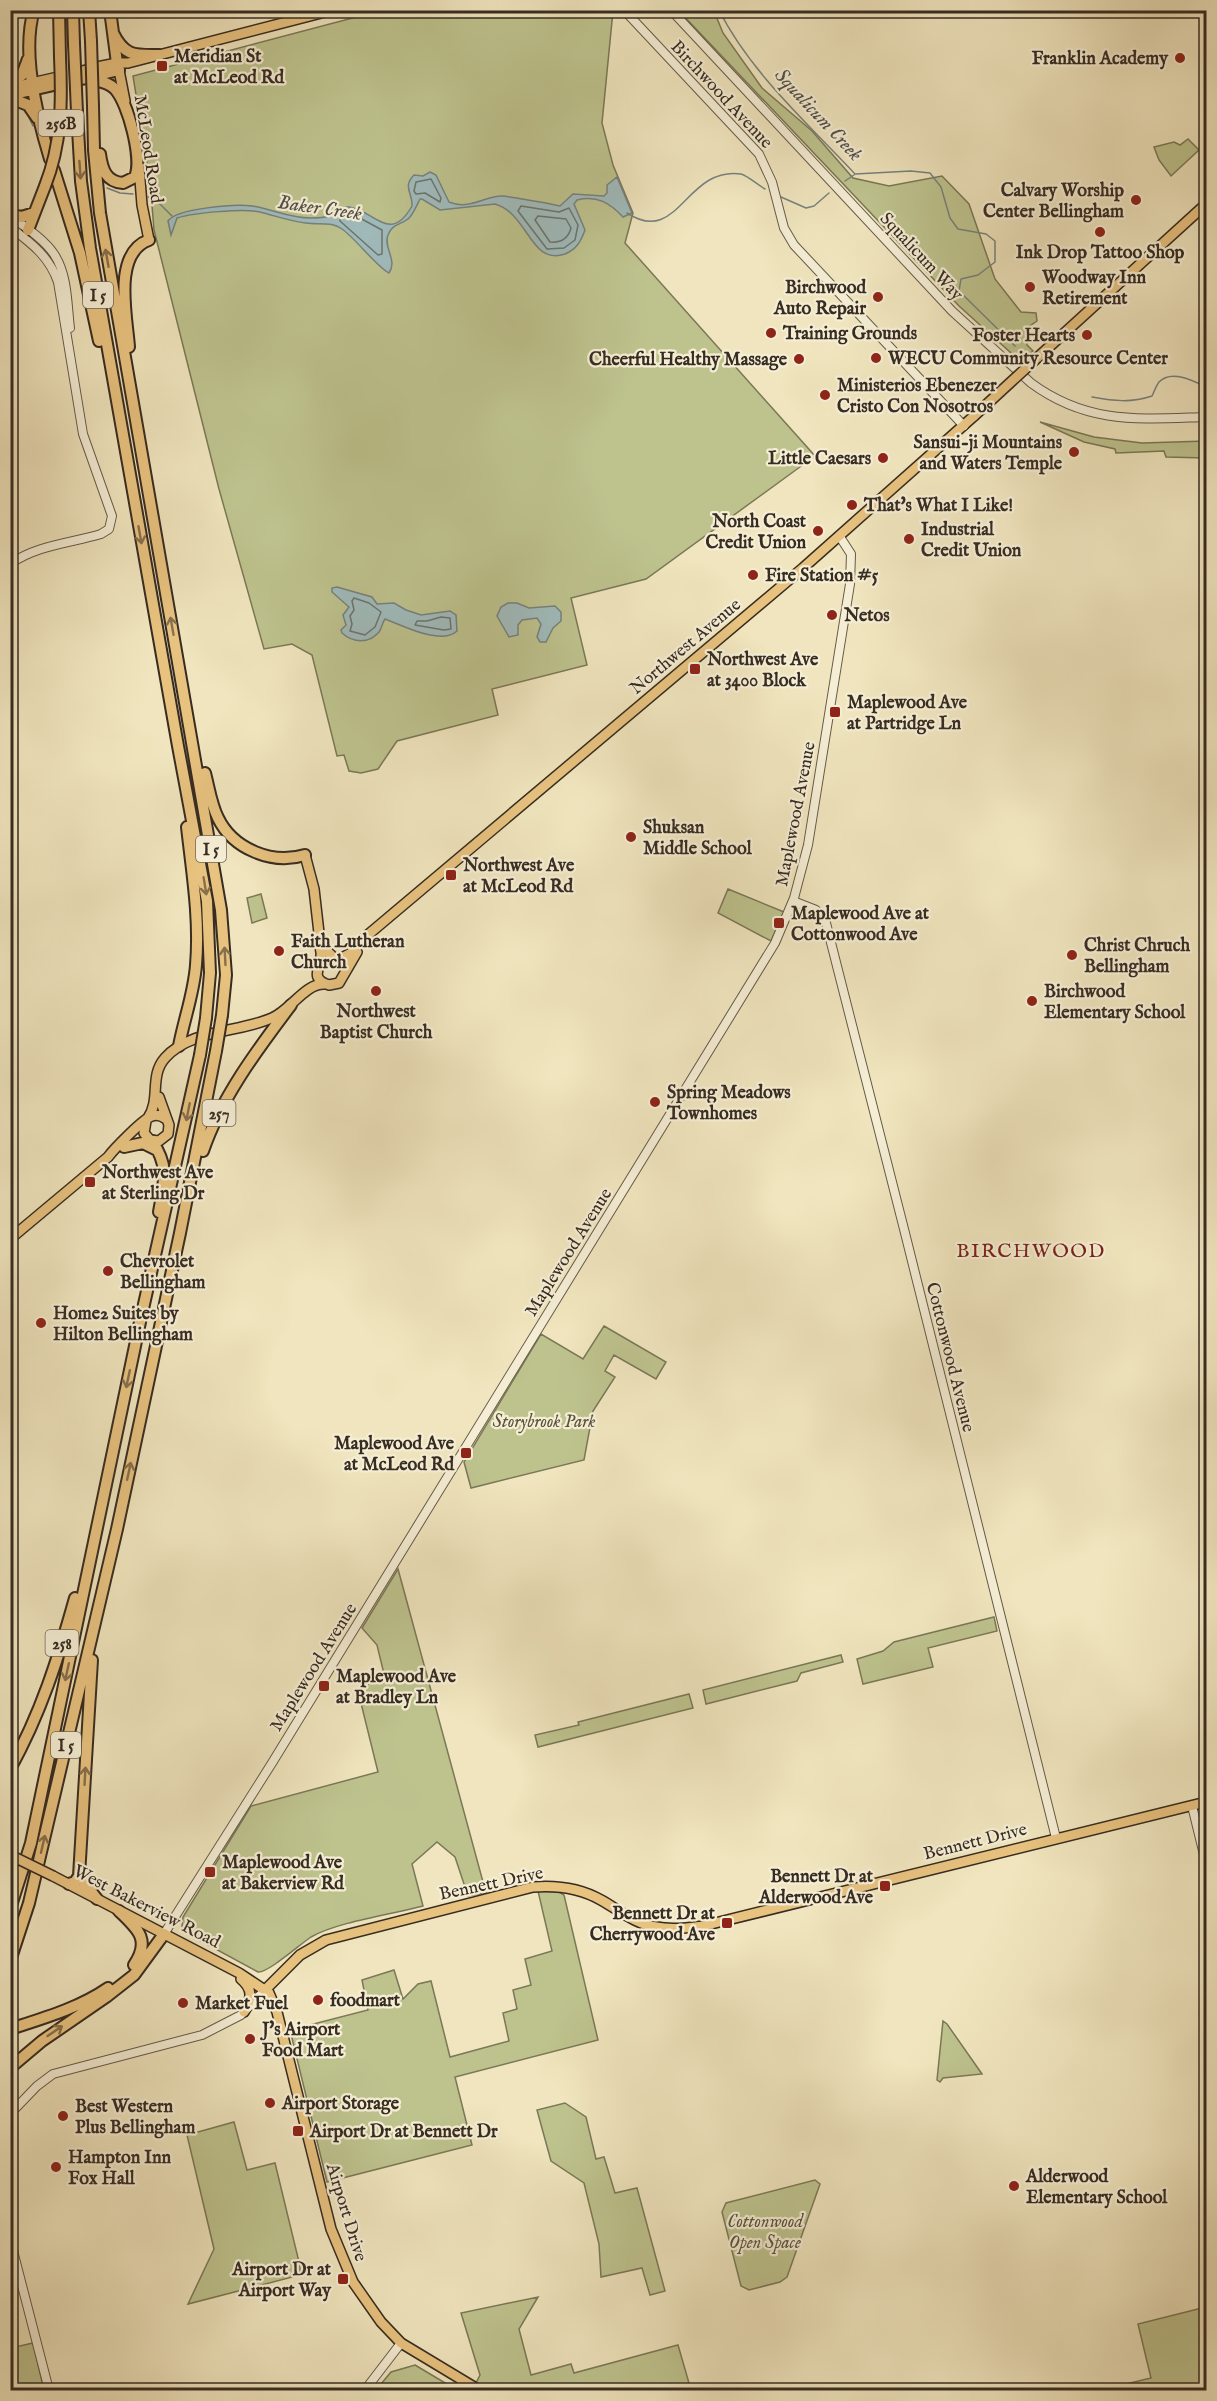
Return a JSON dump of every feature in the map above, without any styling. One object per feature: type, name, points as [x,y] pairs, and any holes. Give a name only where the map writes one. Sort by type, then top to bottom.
[{"type":"highway","points":[[34,10],[28,34],[28,58],[40,124],[50,159]]},
{"type":"highway","name":"I 5","points":[[10,1909],[31,1843],[140,1322],[200,1055],[210,974],[207,901],[84,213],[73,10]]},
{"type":"highway","name":"I 5","points":[[10,1961],[29,1903],[117,1528],[216,1051],[226,975],[221,910],[100,213],[94,150],[89,10]]},
{"type":"highway","points":[[10,97],[34,86],[79,77],[121,65],[110,10]]},
{"type":"highway","name":"256B","points":[[28,236],[55,155],[60,128],[62,102],[59,15]]},
{"type":"highway","points":[[113,33],[121,47],[128,52],[138,55],[159,55]]},
{"type":"highway","points":[[10,83],[22,75],[28,58]]},
{"type":"highway","points":[[79,77],[113,87],[126,106]]},
{"type":"highway","points":[[10,97],[28,105],[40,124]]},
{"type":"highway","points":[[93,106],[101,164],[107,177],[114,182],[128,182],[135,177],[139,164]]},
{"type":"highway","name":"McLeod Road","points":[[126,106],[139,164]]},
{"type":"highway","points":[[54,170],[84,270],[130,477]]},
{"type":"highway","points":[[10,216],[17,218],[34,213]]},
{"type":"highway","points":[[140,439],[129,349],[125,278],[133,251],[141,243],[149,240]]},
{"type":"highway","points":[[183,684],[212,802],[224,829],[241,844],[264,855],[285,858],[305,855]]},
{"type":"highway","points":[[178,746],[195,907],[197,952],[191,995],[179,1046]]},
{"type":"highway","name":"257","points":[[180,1233],[196,1173],[222,1106],[291,1005]]},
{"type":"highway","points":[[140,1322],[165,1174],[160,1152],[150,1139]]},
{"type":"highway","points":[[124,1147],[134,1143],[143,1143],[160,1152]]},
{"type":"highway","name":"258","points":[[10,1769],[31,1730],[51,1683],[100,1512]]},
{"type":"highway","points":[[69,1884],[75,1882],[79,1876],[91,1663],[117,1528]]},
{"type":"highway","points":[[79,1876],[97,1899]]},
{"type":"highway","points":[[119,1911],[139,1932],[142,1940],[143,1948],[133,1967]]},
{"type":"highway","points":[[10,2029],[83,2002],[116,1983],[164,1934]]},
{"type":"highway","points":[[10,2068],[42,2041],[134,1975],[164,1934]]},
{"type":"main road","points":[[121,65],[333,10]]},
{"type":"main road","name":"McLeod Road","points":[[121,65],[126,106]]},
{"type":"main road","points":[[10,88],[34,86]]},
{"type":"main road","name":"McLeod Road","points":[[139,164],[142,205],[149,240]]},
{"type":"main road","name":"Northwest Avenue","points":[[336,959],[351,953],[357,944],[840,537],[1206,204]]},
{"type":"main road","points":[[305,855],[314,889],[318,940],[322,956],[318,967],[319,978],[325,984]]},
{"type":"main road","points":[[150,1139],[144,1130],[155,1106],[154,1087],[158,1070],[163,1060],[179,1046],[198,1038],[267,1020],[291,1005],[313,985],[333,985],[339,982],[344,971],[342,964],[326,950],[319,933]]},
{"type":"main road","name":"Northwest Avenue","points":[[344,971],[366,938]]},
{"type":"main road","points":[[267,1020],[305,986],[327,958],[336,959]]},
{"type":"main road","points":[[10,1239],[133,1138],[143,1136],[161,1140],[168,1134],[170,1128],[161,1106],[159,1092],[164,1068],[179,1050],[198,1038]]},
{"type":"main road","points":[[108,1157],[147,1120],[156,1115],[166,1119]]},
{"type":"main road","name":"Bennett Drive","points":[[266,1990],[279,1974],[300,1955],[326,1940],[533,1887],[556,1885],[572,1889],[600,1899],[631,1919],[655,1927],[680,1929],[703,1926],[1206,1802]]},
{"type":"main road","name":"West Bakerview Road","points":[[10,1855],[223,1964],[266,1990]]},
{"type":"main road","points":[[223,1964],[249,1987],[250,1998],[244,2012]]},
{"type":"main road","points":[[277,2012],[275,1985],[279,1974]]},
{"type":"main road","name":"Airport Drive","points":[[266,1990],[277,2012],[338,2250],[360,2294],[381,2322],[401,2343],[478,2391]]},
{"type":"street","name":"Birchwood Avenue","points":[[624,10],[759,154],[772,182],[784,228],[794,245],[963,426]]},
{"type":"street","name":"Squalicum Way","points":[[672,10],[952,311],[1031,383],[1073,407],[1101,415],[1126,419],[1206,417]]},
{"type":"street","points":[[10,216],[28,236]]},
{"type":"street","points":[[10,227],[55,254],[61,268],[71,333],[70,354],[83,434],[105,491],[112,521],[109,529],[101,534],[38,550],[21,556],[10,564]]},
{"type":"street","name":"Maplewood Avenue","points":[[164,1934],[272,1763],[767,960],[793,901],[812,823],[850,584],[852,558],[849,547],[840,537]]},
{"type":"street","name":"Cottonwood Avenue","points":[[793,901],[816,910],[826,923],[1056,1839]]},
{"type":"street","points":[[1192,1806],[1206,1863]]},
{"type":"street","name":"Bennett Drive","points":[[10,2114],[37,2086],[53,2074],[202,2035],[233,2021],[266,1990]]},
{"type":"street","points":[[10,2239],[49,2391]]},
{"type":"street","points":[[365,2391],[401,2343]]},
{"type":"green space","points":[[379,11],[613,11],[602,123],[613,165],[633,213],[625,243],[815,456],[646,579],[571,598],[587,665],[492,689],[498,715],[397,741],[378,769],[361,773],[349,771],[344,755],[337,756],[312,655],[292,644],[264,649],[219,489],[154,230],[150,181],[133,76]]},
{"type":"green space","points":[[679,11],[714,11],[723,33],[762,88],[812,131],[853,178],[889,186],[942,176],[969,204],[995,279],[1021,312],[1036,313],[1037,321],[1027,328],[1027,345],[1033,351],[1020,361],[959,306]]},
{"type":"green space","points":[[1188,139],[1199,150],[1171,176],[1159,160],[1154,147],[1174,142],[1180,145]]},
{"type":"green space","points":[[1040,422],[1094,437],[1142,443],[1206,441],[1206,458],[1166,457],[1164,451],[1116,453],[1115,449],[1084,442]]},
{"type":"green space","points":[[728,889],[784,912],[771,941],[718,913]]},
{"type":"green space","points":[[261,894],[267,918],[252,923],[247,898]]},
{"type":"green space","name":"Storybrook Park","points":[[604,1326],[666,1362],[656,1379],[614,1355],[605,1371],[615,1377],[593,1411],[584,1460],[471,1488],[464,1462],[541,1334],[583,1359]]},
{"type":"green space","points":[[398,1569],[486,1893],[468,1896],[455,1857],[437,1842],[412,1864],[423,1906],[322,1932],[311,1937],[269,1968],[258,1972],[186,1933],[182,1926],[183,1917],[251,1806],[378,1772],[358,1691],[384,1674],[377,1645],[362,1628]]},
{"type":"green space","points":[[994,1617],[997,1631],[928,1648],[933,1667],[863,1684],[857,1659],[883,1651],[894,1642]]},
{"type":"green space","points":[[841,1655],[843,1662],[801,1673],[797,1681],[706,1704],[703,1690]]},
{"type":"green space","points":[[689,1694],[693,1708],[538,1747],[535,1735]]},
{"type":"green space","points":[[538,1891],[559,1892],[564,1895],[598,2040],[455,2077],[472,2145],[327,2182],[290,2030],[368,2010],[362,1980],[394,1970],[403,1999],[418,1984],[431,1981],[450,2057],[509,2041],[503,2013],[517,2009],[513,1990],[531,1985],[525,1959],[552,1951]]},
{"type":"green space","points":[[943,2021],[982,2074],[943,2078],[940,2082],[937,2080]]},
{"type":"green space","points":[[565,2103],[586,2117],[596,2159],[604,2157],[615,2193],[637,2188],[665,2291],[650,2295],[642,2268],[601,2277],[599,2244],[584,2183],[551,2161],[537,2110]]},
{"type":"green space","points":[[234,2122],[247,2170],[275,2163],[300,2266],[300,2275],[188,2304],[214,2249],[187,2135]]},
{"type":"green space","name":"Cottonwood Open Space","points":[[815,2180],[820,2184],[787,2277],[780,2282],[749,2290],[741,2286],[722,2212],[726,2203]]},
{"type":"green space","points":[[538,2297],[519,2329],[531,2375],[571,2364],[574,2373],[678,2345],[691,2390],[489,2390],[476,2383],[480,2375],[461,2313]]},
{"type":"green space","points":[[1206,2307],[1206,2390],[1101,2390],[1151,2378],[1138,2324]]},
{"type":"green space","points":[[33,2343],[44,2390],[11,2390],[11,2348]]},
{"type":"green space","points":[[415,2365],[457,2390],[376,2390],[391,2372]]},
{"type":"water","points":[[430,172],[436,175],[449,202],[464,205],[491,197],[504,196],[560,206],[573,194],[604,196],[607,193],[607,185],[617,177],[632,213],[623,217],[603,201],[577,200],[574,204],[585,230],[573,250],[553,256],[544,253],[536,246],[515,218],[495,204],[440,210],[420,199],[410,217],[392,228],[388,235],[387,245],[392,263],[389,273],[347,233],[329,224],[311,224],[252,211],[219,212],[177,218],[171,235],[168,221],[173,217],[194,210],[233,206],[252,206],[295,217],[311,218],[329,216],[349,207],[358,209],[382,222],[396,223],[412,206],[408,187],[411,179],[414,175],[423,176]]},
{"type":"water","points":[[337,587],[372,597],[377,604],[394,603],[421,615],[450,611],[456,615],[457,631],[450,635],[432,635],[385,619],[379,632],[371,639],[361,641],[351,639],[341,630],[346,625],[343,615],[349,607],[332,592],[332,588]]},
{"type":"water","points":[[508,603],[517,603],[529,608],[555,606],[561,612],[561,621],[553,628],[546,642],[540,642],[537,637],[541,624],[537,618],[522,620],[518,625],[518,635],[509,637],[497,616],[501,607]]},
{"type":"waterway","name":"Baker Creek","points":[[15,67],[18,10]]},
{"type":"waterway","name":"Squalicum Creek","points":[[719,10],[747,55],[781,97],[855,174],[911,171],[930,173],[941,187],[950,218],[958,229],[986,234],[995,241],[995,262],[978,275],[961,279],[959,291],[1015,346]]},
{"type":"waterway","name":"Baker Creek","points":[[26,111],[33,126]]},
{"type":"waterway","name":"Baker Creek","points":[[627,213],[645,221],[659,220],[671,213],[707,182],[722,175],[741,174],[765,189]]},
{"type":"waterway","name":"Baker Creek","points":[[845,181],[854,175]]},
{"type":"waterway","name":"Baker Creek","points":[[107,188],[120,193],[133,194]]},
{"type":"waterway","name":"Baker Creek","points":[[781,197],[806,208],[814,206],[829,193]]},
{"type":"waterway","name":"Baker Creek","points":[[148,197],[160,204],[172,216]]},
{"type":"waterway","name":"Squalicum Creek","points":[[1092,397],[1122,401],[1152,396],[1159,382],[1170,376],[1182,377],[1206,387]]},
{"type":"place","name":"Franklin Academy","points":[[1180,58]]},
{"type":"place","name":"Meridian St at McLeod Rd","points":[[162,66]]},
{"type":"place","name":"Calvary Worship Center Bellingham","points":[[1136,200]]},
{"type":"place","name":"Ink Drop Tattoo Shop","points":[[1100,232]]},
{"type":"place","name":"Woodway Inn Retirement","points":[[1030,287]]},
{"type":"place","name":"Birchwood Auto Repair","points":[[878,297]]},
{"type":"place","name":"Training Grounds","points":[[771,333]]},
{"type":"place","name":"Foster Hearts","points":[[1087,335]]},
{"type":"place","name":"WECU Community Resource Center","points":[[876,358]]},
{"type":"place","name":"Cheerful Healthy Massage","points":[[799,359]]},
{"type":"place","name":"Ministerios Ebenezer Cristo Con Nosotros","points":[[825,395]]},
{"type":"place","name":"Sansui-ji Mountains and Waters Temple","points":[[1074,452]]},
{"type":"place","name":"Little Caesars","points":[[883,458]]},
{"type":"place","name":"That's What I Like!","points":[[852,505]]},
{"type":"place","name":"North Coast Credit Union","points":[[818,531]]},
{"type":"place","name":"Industrial Credit Union","points":[[909,539]]},
{"type":"place","name":"Fire Station #5","points":[[753,575]]},
{"type":"place","name":"Netos","points":[[832,615]]},
{"type":"place","name":"Northwest Ave at 3400 Block","points":[[695,669]]},
{"type":"place","name":"Maplewood Ave at Partridge Ln","points":[[835,712]]},
{"type":"place","name":"Shuksan Middle School","points":[[631,837]]},
{"type":"place","name":"Northwest Ave at McLeod Rd","points":[[451,875]]},
{"type":"place","name":"Maplewood Ave at Cottonwood Ave","points":[[779,923]]},
{"type":"place","name":"Faith Lutheran Church","points":[[279,951]]},
{"type":"place","name":"Christ Chruch Bellingham","points":[[1072,955]]},
{"type":"place","name":"Northwest Baptist Church","points":[[376,991]]},
{"type":"place","name":"Birchwood Elementary School","points":[[1032,1001]]},
{"type":"place","name":"Spring Meadows Townhomes","points":[[655,1102]]},
{"type":"place","name":"Northwest Ave at Sterling Dr","points":[[90,1182]]},
{"type":"place","name":"Chevrolet Bellingham","points":[[108,1271]]},
{"type":"place","name":"Home2 Suites by Hilton Bellingham","points":[[41,1323]]},
{"type":"place","name":"Maplewood Ave at McLeod Rd","points":[[466,1453]]},
{"type":"place","name":"Maplewood Ave at Bradley Ln","points":[[324,1686]]},
{"type":"place","name":"Maplewood Ave at Bakerview Rd","points":[[210,1872]]},
{"type":"place","name":"Bennett Dr at Alderwood Ave","points":[[885,1886]]},
{"type":"place","name":"Bennett Dr at Cherrywood Ave","points":[[727,1923]]},
{"type":"place","name":"foodmart","points":[[318,2000]]},
{"type":"place","name":"Market Fuel","points":[[183,2003]]},
{"type":"place","name":"J's Airport Food Mart","points":[[250,2039]]},
{"type":"place","name":"Airport Storage","points":[[270,2103]]},
{"type":"place","name":"Best Western Plus Bellingham","points":[[63,2116]]},
{"type":"place","name":"Airport Dr at Bennett Dr","points":[[298,2131]]},
{"type":"place","name":"Hampton Inn Fox Hall","points":[[56,2167]]},
{"type":"place","name":"Alderwood Elementary School","points":[[1014,2186]]},
{"type":"place","name":"Airport Dr at Airport Way","points":[[343,2279]]},
{"type":"district","name":"BIRCHWOOD","points":[[1031,1250]]}]
